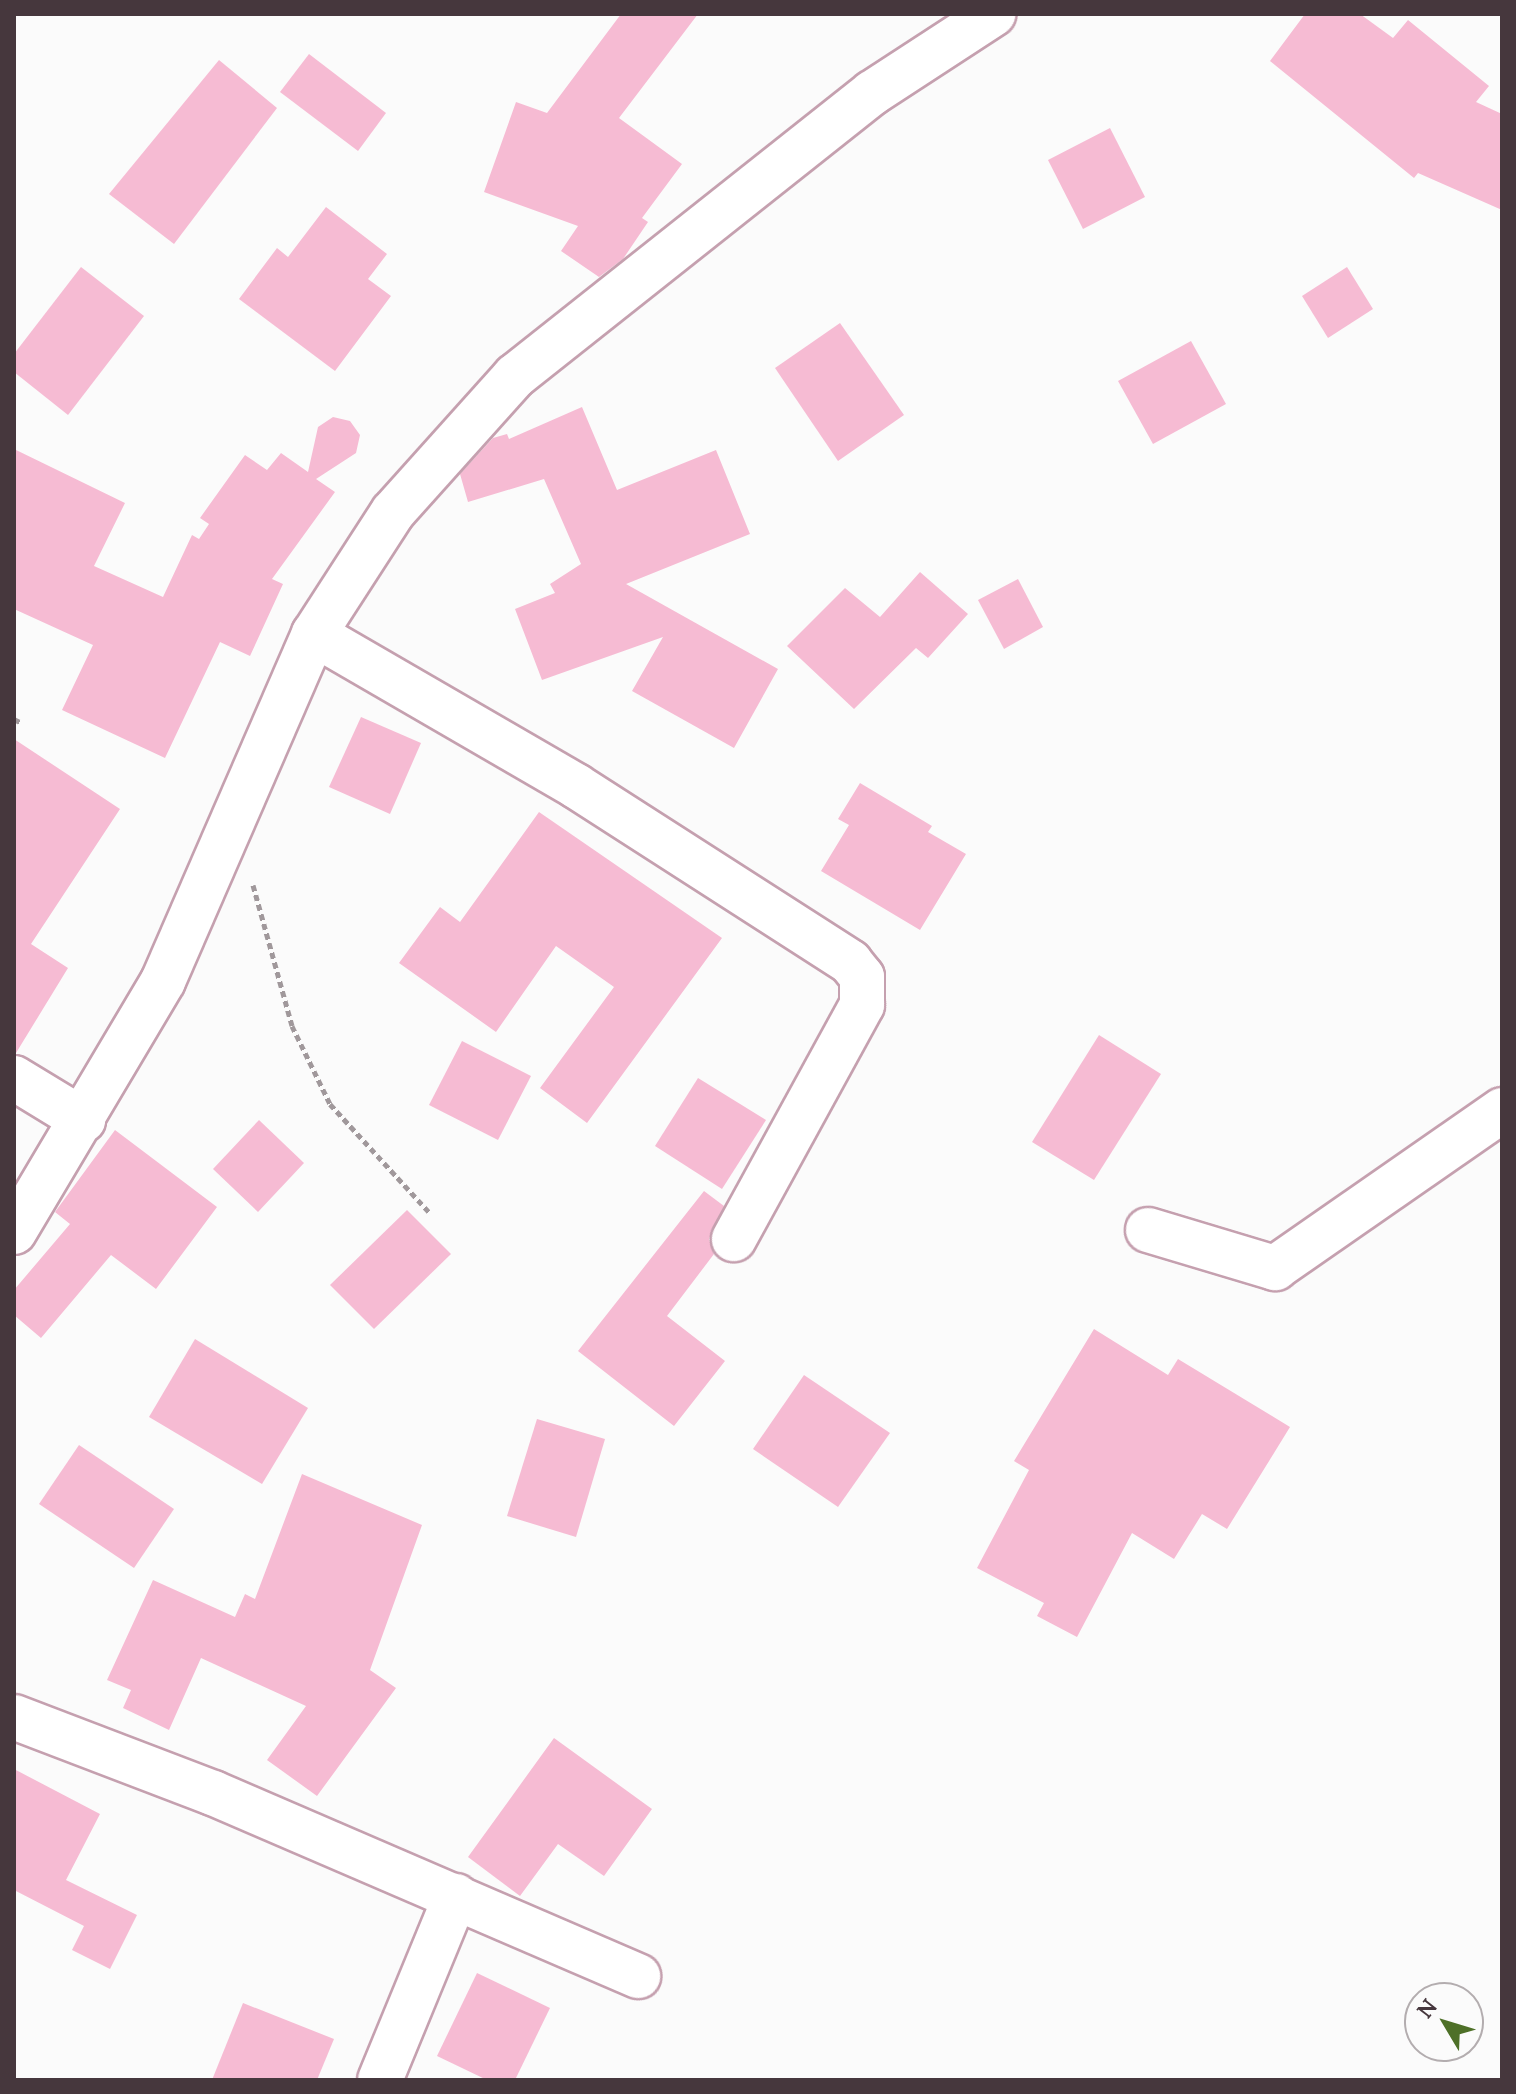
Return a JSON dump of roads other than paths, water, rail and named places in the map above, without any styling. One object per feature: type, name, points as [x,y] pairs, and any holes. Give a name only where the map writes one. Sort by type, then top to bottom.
[{"type":"street","points":[[14,1232],[163,981],[314,634],[393,512],[515,376],[872,93],[993,14]]},
{"type":"street","points":[[314,634],[576,786],[850,962],[862,977],[862,1005],[734,1239]]},
{"type":"street","points":[[14,1078],[83,1120]]},
{"type":"street","points":[[1148,1230],[1275,1268],[1502,1110]]},
{"type":"street","points":[[14,1717],[213,1793],[638,1976]]},
{"type":"street","points":[[380,2080],[456,1896]]}]
